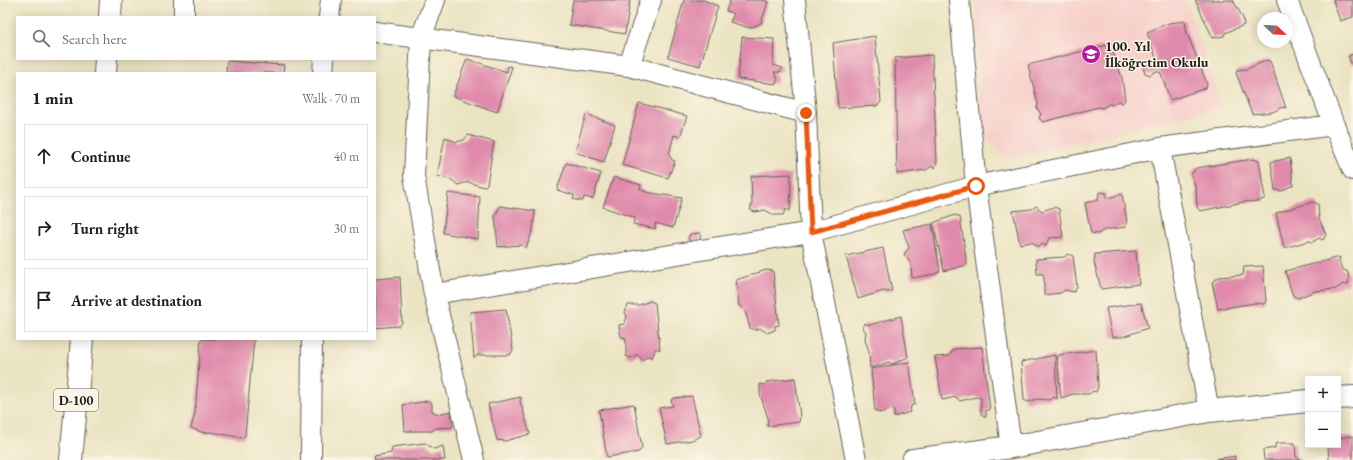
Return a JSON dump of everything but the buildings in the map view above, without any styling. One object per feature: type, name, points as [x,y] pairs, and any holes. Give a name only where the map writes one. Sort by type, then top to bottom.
[{"type":"street","points":[[110,16],[111,0]]},
{"type":"street","points":[[184,0],[184,16]]},
{"type":"street","points":[[329,16],[331,0]]},
{"type":"street","points":[[435,0],[420,38],[414,176],[434,294],[474,460]]},
{"type":"street","points":[[628,66],[651,0]]},
{"type":"street","points":[[795,0],[806,113],[811,232],[856,460]]},
{"type":"street","points":[[959,0],[976,186],[1011,447]]},
{"type":"street","points":[[1287,0],[1342,134],[1353,170]]},
{"type":"street","points":[[376,32],[628,66],[806,113]]},
{"type":"street","points":[[105,72],[106,60]]},
{"type":"street","points":[[323,72],[324,60]]},
{"type":"street","points":[[434,294],[811,232],[976,186],[1160,148],[1342,134]]},
{"type":"street","points":[[1160,148],[1209,410]]},
{"type":"street","name":"D-100","points":[[71,460],[82,340]]},
{"type":"street","points":[[311,460],[312,340]]},
{"type":"street","points":[[1341,398],[1353,397]]},
{"type":"street","points":[[913,460],[1011,447],[1209,410],[1305,401]]},
{"type":"shaded area","name":"100. Yıl İlköğretim Okulu","points":[[975,0],[1186,0],[1222,108],[1006,159],[982,132]]},
{"type":"place","name":"100. Yıl İlköğretim Okulu","points":[[1091,54]]},
{"type":"route","points":[[806,113],[811,232],[976,186]]}]
